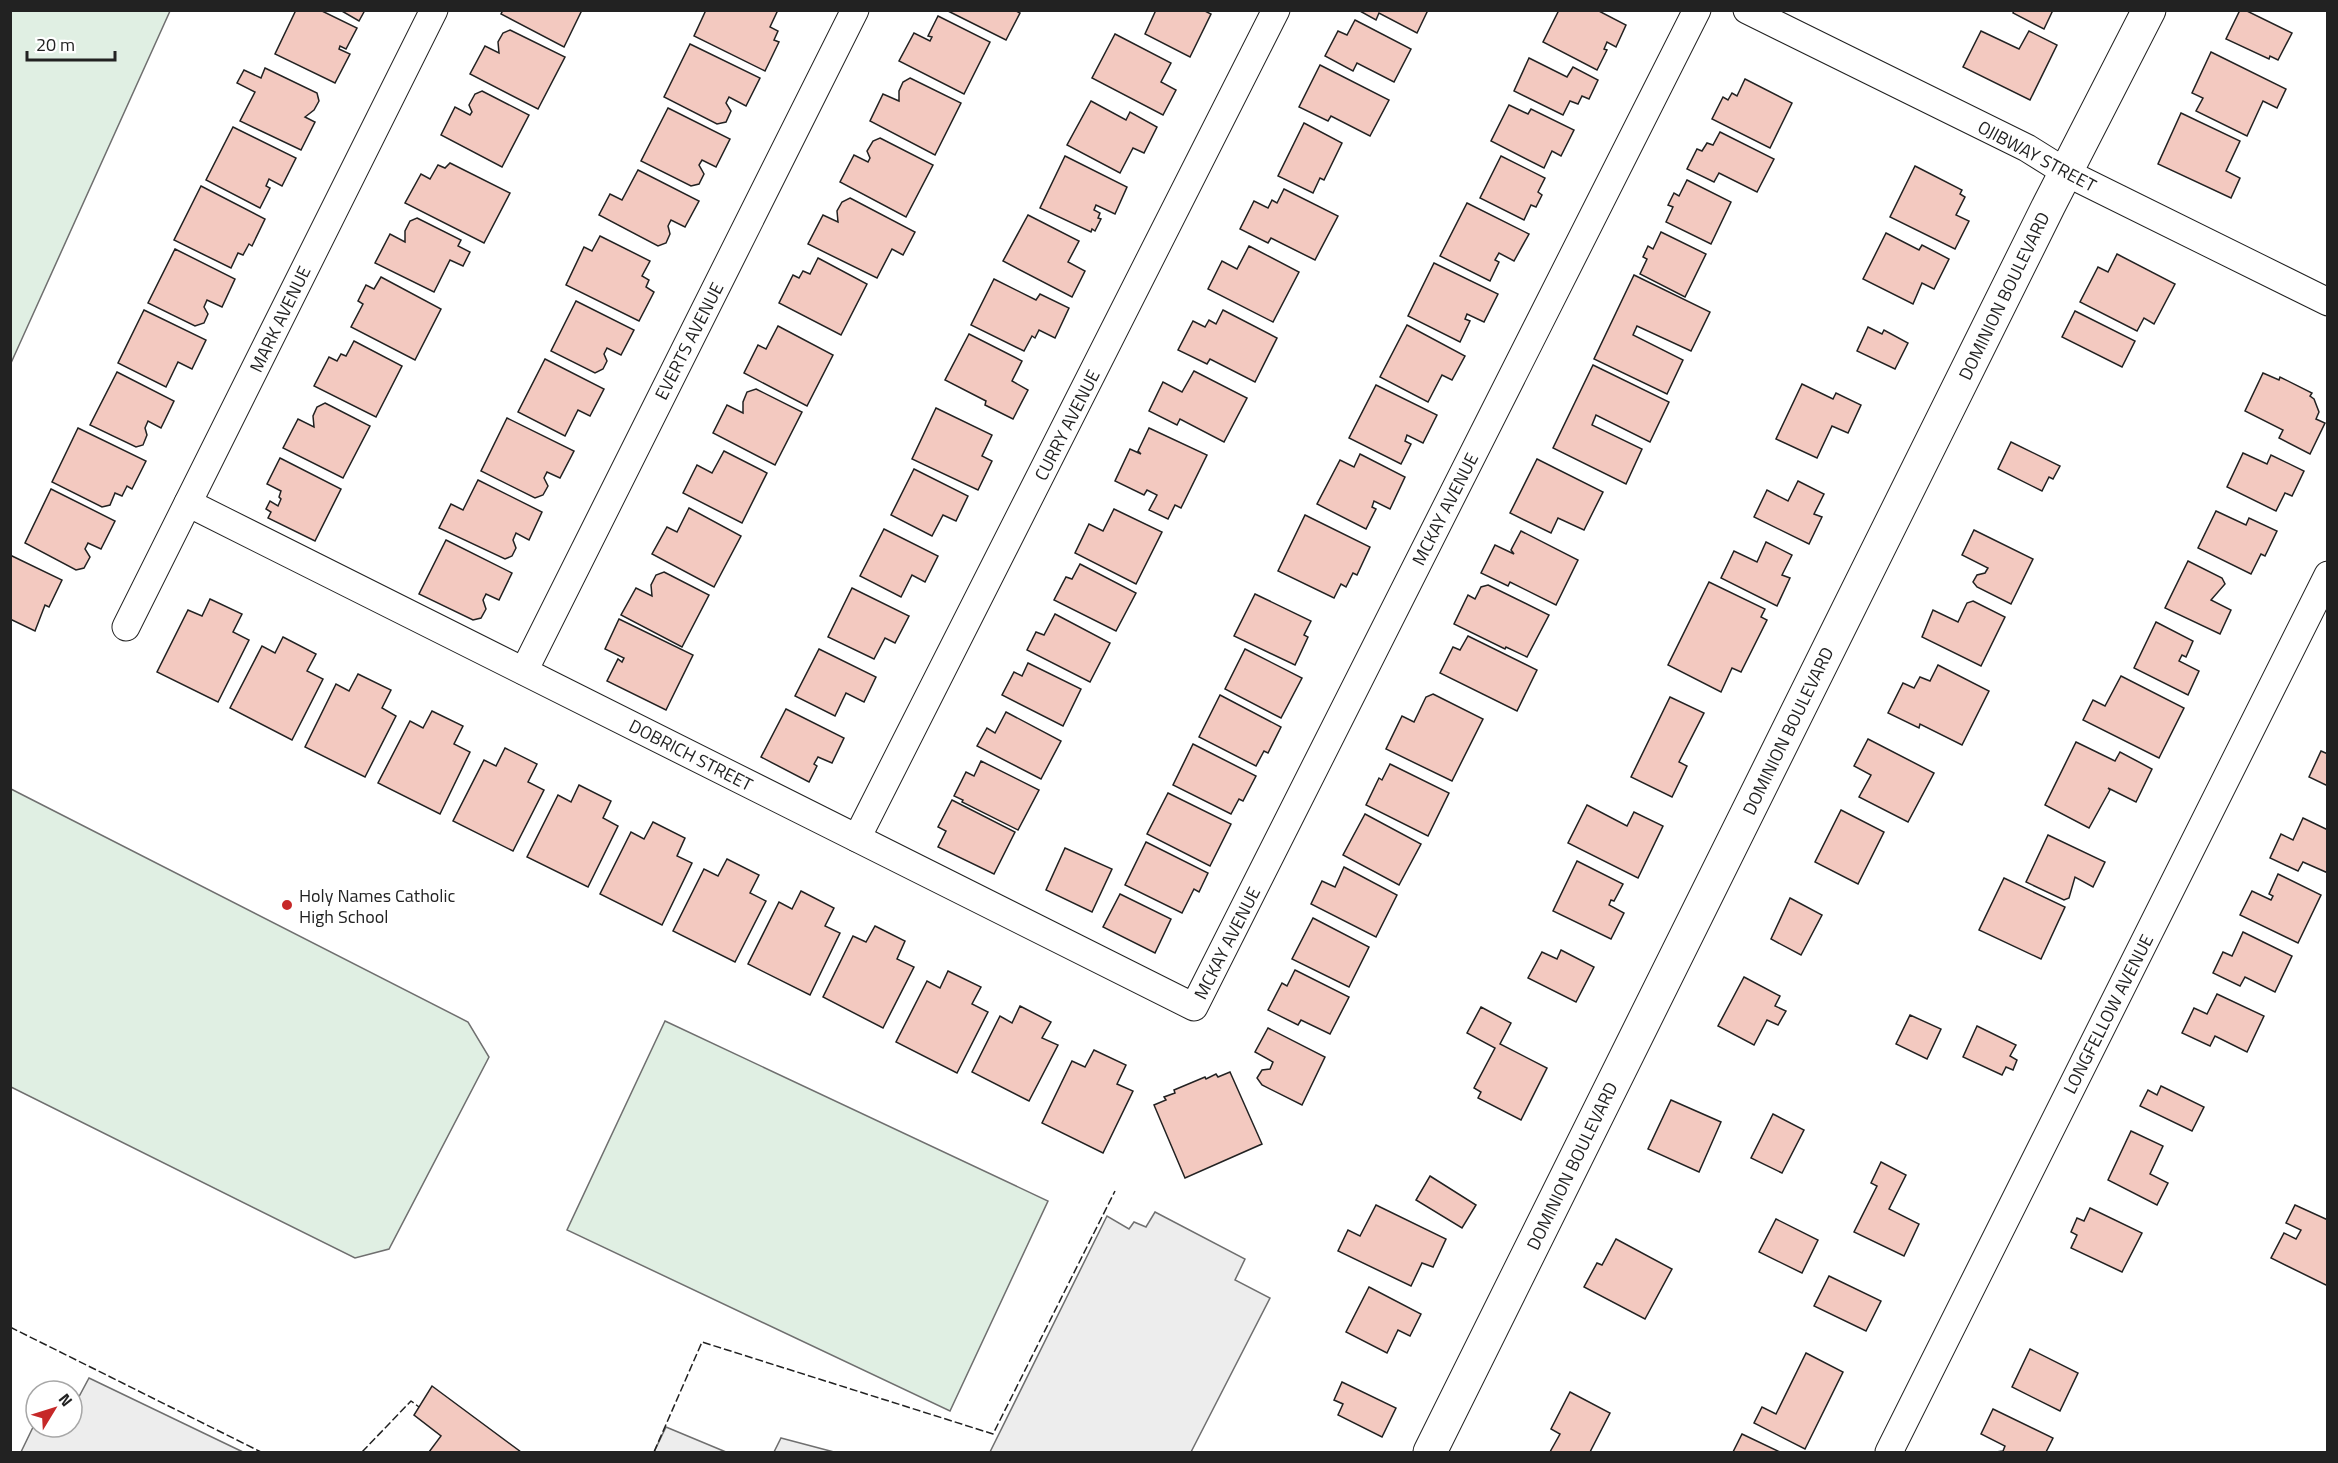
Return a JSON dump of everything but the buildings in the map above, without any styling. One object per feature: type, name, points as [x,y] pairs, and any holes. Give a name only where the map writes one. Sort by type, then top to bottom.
[{"type":"street","name":"MARK AVENUE","points":[[126,627],[434,10]]},
{"type":"street","name":"EVERTS AVENUE","points":[[524,671],[855,10]]},
{"type":"street","name":"CURRY AVENUE","points":[[857,838],[1276,10]]},
{"type":"street","name":"MCKAY AVENUE","points":[[1194,1007],[1696,10]]},
{"type":"street","name":"OJIBWAY STREET","points":[[1747,10],[2027,148],[2067,173],[2328,302]]},
{"type":"street","name":"DOMINION BOULEVARD","points":[[1430,1452],[2049,205],[2149,10]]},
{"type":"street","name":"DOBRICH STREET","points":[[188,503],[1194,1007]]},
{"type":"street","name":"LONGFELLOW AVENUE","points":[[1889,1452],[2328,575]]},
{"type":"green space","points":[[10,11],[170,11],[11,363]]},
{"type":"green space","points":[[11,789],[468,1022],[489,1057],[389,1249],[355,1258],[11,1087]]},
{"type":"green space","points":[[665,1021],[1048,1201],[950,1411],[567,1230]]},
{"type":"shaded area","points":[[1155,1212],[1245,1259],[1235,1280],[1270,1298],[1191,1452],[990,1452],[1107,1216],[1129,1229],[1134,1222],[1146,1227]]},
{"type":"shaded area","points":[[89,1378],[243,1452],[21,1452],[27,1439],[84,1439],[84,1387]]},
{"type":"shaded area","points":[[666,1427],[726,1452],[654,1452]]},
{"type":"shaded area","points":[[781,1438],[834,1452],[774,1452]]},
{"type":"fence","points":[[654,1452],[702,1342],[993,1434],[1115,1191]]},
{"type":"fence","points":[[10,1327],[261,1452]]},
{"type":"fence","points":[[362,1452],[411,1401],[419,1407]]},
{"type":"place","name":"Holy Names Catholic High School","points":[[287,905]]}]
